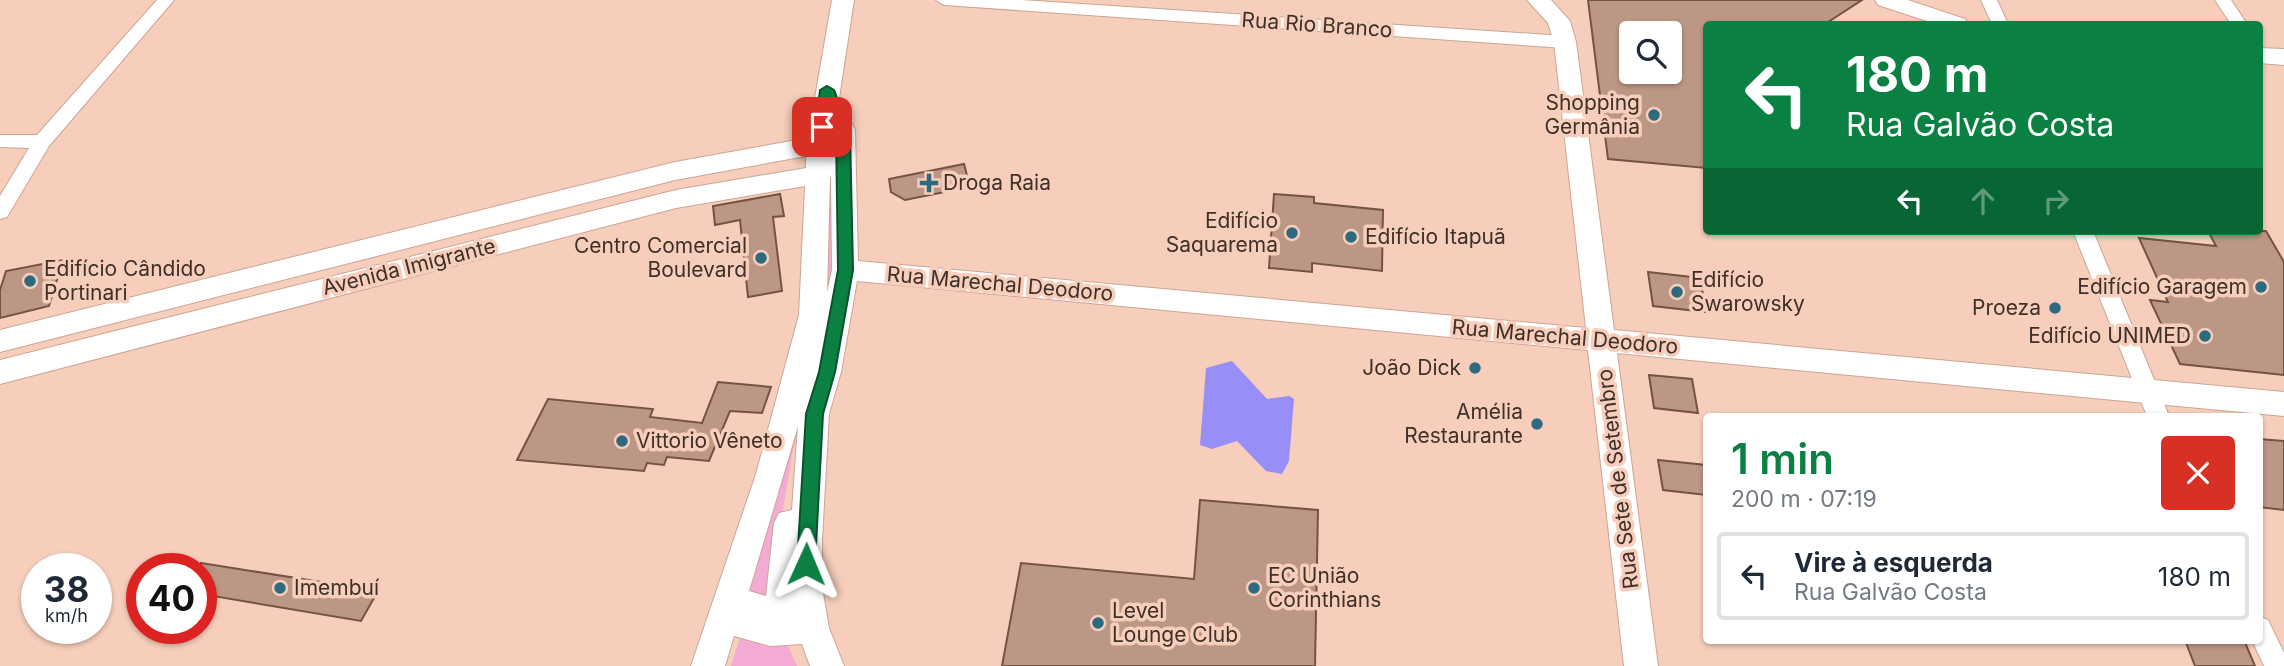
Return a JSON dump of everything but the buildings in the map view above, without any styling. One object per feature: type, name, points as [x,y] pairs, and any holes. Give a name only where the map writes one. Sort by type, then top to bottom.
[{"type":"street","points":[[0,212],[42,142],[166,0]]},
{"type":"street","points":[[728,606],[771,611],[782,601],[799,465],[827,372],[845,270],[827,90],[843,0]]},
{"type":"street","name":"Rua Rio Branco","points":[[944,0],[1565,42]]},
{"type":"street","name":"Rua Sete de Setembro","points":[[1538,0],[1559,21],[1565,42],[1641,666]]},
{"type":"street","points":[[1886,0],[1948,21]]},
{"type":"street","points":[[1989,0],[1999,21]]},
{"type":"street","points":[[2223,0],[2237,21]]},
{"type":"street","points":[[2263,55],[2284,57]]},
{"type":"street","points":[[0,141],[42,142]]},
{"type":"street","points":[[708,666],[771,474],[813,314],[820,174],[831,147]]},
{"type":"street","name":"Avenida Imigrante","points":[[0,341],[675,171],[831,147]]},
{"type":"street","name":"Avenida Imigrante","points":[[0,372],[676,199],[820,174]]},
{"type":"street","points":[[2085,235],[2153,404]]},
{"type":"street","name":"Rua Marechal Deodoro","points":[[845,270],[1601,340],[2153,404],[2284,404]]},
{"type":"street","points":[[814,414],[806,540],[806,587],[812,628],[827,666]]},
{"type":"street","points":[[728,606],[759,629],[812,628]]},
{"type":"street","points":[[2263,636],[2277,666]]},
{"type":"shaded area","points":[[825,147],[833,147],[831,279],[806,406],[793,450],[768,598],[747,600],[758,546],[820,329]]},
{"type":"shaded area","points":[[1232,361],[1267,399],[1289,396],[1294,399],[1289,461],[1282,474],[1266,471],[1237,441],[1212,449],[1200,445],[1206,368]]},
{"type":"shaded area","points":[[741,635],[784,638],[797,666],[731,666]]},
{"type":"place","name":"Shopping Germânia","points":[[1654,115]]},
{"type":"place","name":"Droga Raia","points":[[929,183]]},
{"type":"place","name":"Edifício Saquarema","points":[[1292,233]]},
{"type":"place","name":"Edifício Itapuã","points":[[1351,237]]},
{"type":"place","name":"Centro Comercial Boulevard","points":[[761,258]]},
{"type":"place","name":"Edifício Cândido Portinari","points":[[30,281]]},
{"type":"place","name":"Edifício Garagem","points":[[2261,287]]},
{"type":"place","name":"Edifício Swarowsky","points":[[1677,292]]},
{"type":"place","name":"Proeza","points":[[2055,308]]},
{"type":"place","name":"Edifício UNIMED","points":[[2205,336]]},
{"type":"place","name":"João Dick","points":[[1475,368]]},
{"type":"place","name":"Amélia Restaurante","points":[[1537,424]]},
{"type":"place","name":"Vittorio Vêneto","points":[[622,441]]},
{"type":"place","name":"Imembuí","points":[[280,588]]},
{"type":"place","name":"EC União Corinthians","points":[[1254,588]]},
{"type":"place","name":"Level Lounge Club","points":[[1098,623]]},
{"type":"route","points":[[806,564],[814,414],[827,372],[845,270],[843,131],[827,90],[822,127]]}]
